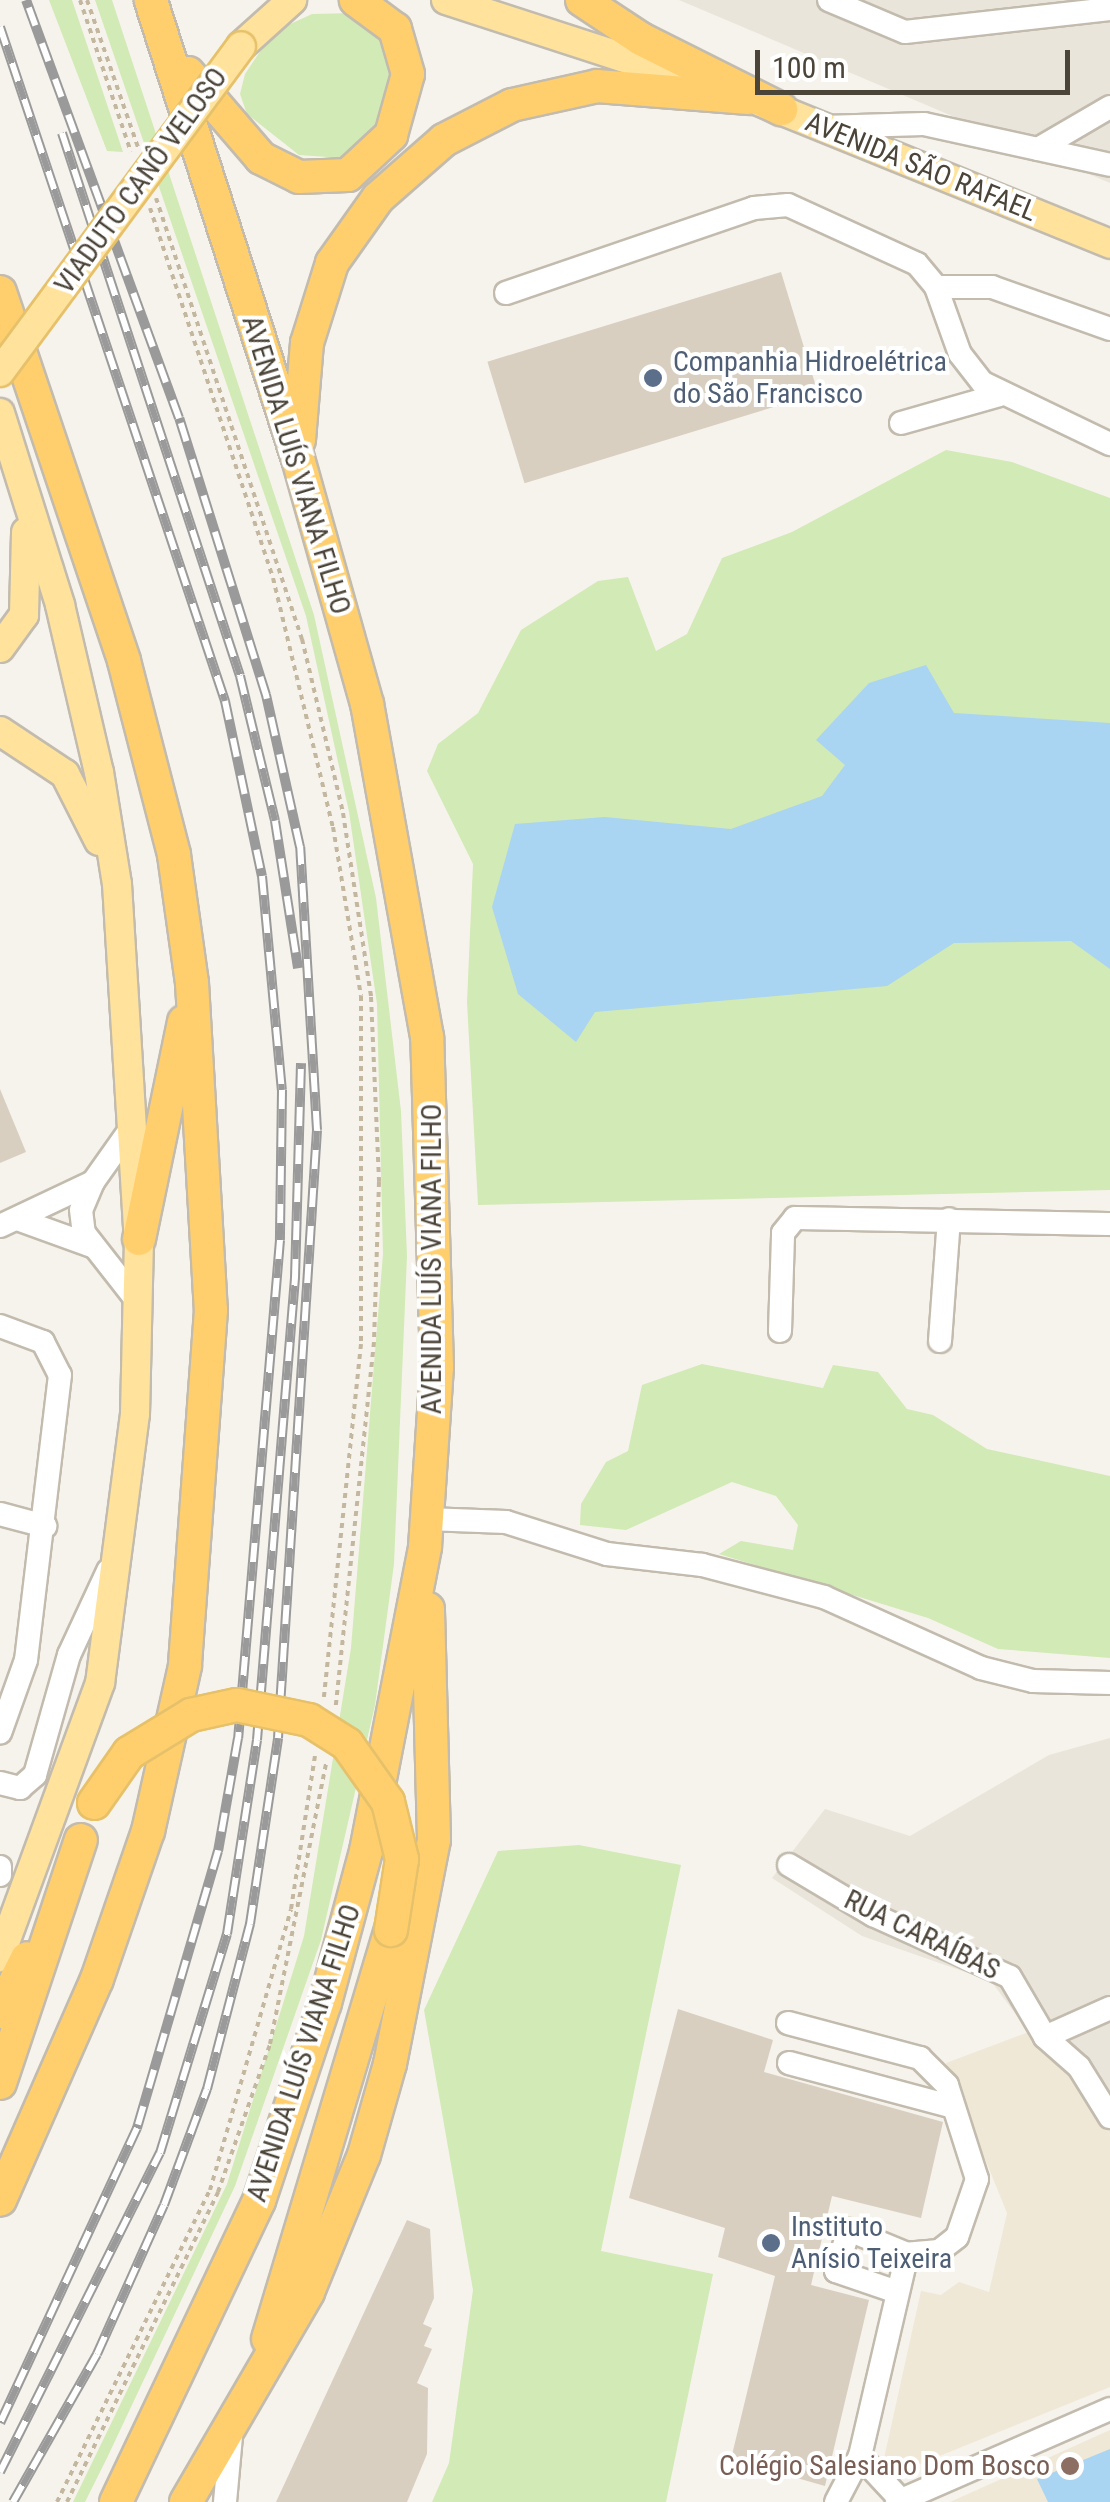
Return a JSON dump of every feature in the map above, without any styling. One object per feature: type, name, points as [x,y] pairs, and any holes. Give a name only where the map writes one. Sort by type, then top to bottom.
[{"type":"highway","name":"AVENIDA LUÍS VIANA FILHO","points":[[116,2502],[259,2201],[319,2020],[366,1851],[426,1533],[437,1366],[428,1037],[367,704],[298,459],[151,0]]},
{"type":"highway","points":[[166,43],[252,150],[299,177],[334,179],[382,148],[408,90],[395,29],[356,0]]},
{"type":"highway","points":[[582,0],[641,40],[781,109]]},
{"type":"highway","points":[[298,459],[307,343],[322,288],[353,229],[411,166],[480,119],[556,93],[597,86],[749,98]]},
{"type":"highway","points":[[0,292],[154,760],[192,983],[210,1310],[185,1666],[148,1830],[97,1979],[0,2200]]},
{"type":"highway","points":[[139,1238],[192,983]]},
{"type":"highway","points":[[186,2502],[308,2292],[364,2155],[427,1900],[434,1776],[426,1533]]},
{"type":"highway","points":[[0,2083],[94,1803],[129,1752],[191,1715],[237,1705],[308,1720],[347,1744],[388,1802],[402,1859],[390,1930],[262,2368]]},
{"type":"highway","points":[[0,2012],[81,1840]]},
{"type":"main road","name":"VIADUTO CANÔ VELOSO","points":[[0,372],[241,46],[292,0]]},
{"type":"main road","name":"AVENIDA SÃO RAFAEL","points":[[446,0],[781,109],[1110,244]]},
{"type":"main road","points":[[0,413],[60,606],[117,884],[139,1238],[123,1535],[100,1682],[0,1957]]},
{"type":"main road","points":[[0,648],[24,615],[30,590],[24,490]]},
{"type":"main road","points":[[0,731],[65,774],[117,884]]},
{"type":"street","points":[[829,0],[905,32],[1110,9]]},
{"type":"street","points":[[1038,149],[1110,106]]},
{"type":"street","points":[[822,127],[924,124],[1110,165]]},
{"type":"street","points":[[506,292],[754,208],[788,205],[895,250],[936,287],[960,354],[999,395],[1110,444]]},
{"type":"street","points":[[936,287],[992,287],[1110,329]]},
{"type":"street","points":[[901,423],[999,395]]},
{"type":"street","points":[[134,1124],[93,1182],[81,1210],[92,1246],[138,1302]]},
{"type":"street","points":[[8,1223],[93,1182]]},
{"type":"street","points":[[780,1331],[790,1221],[948,1219],[1110,1224]]},
{"type":"street","points":[[940,1341],[948,1219]]},
{"type":"street","points":[[8,1223],[92,1246]]},
{"type":"street","points":[[0,1326],[44,1342],[60,1376],[45,1526],[17,1687],[0,1733]]},
{"type":"street","points":[[0,1514],[45,1526]]},
{"type":"street","points":[[426,1533],[506,1522],[607,1554],[702,1565],[824,1597],[981,1668],[1033,1681],[1110,1683]]},
{"type":"street","points":[[0,1783],[20,1788],[35,1775],[69,1655],[123,1535]]},
{"type":"street","name":"RUA CARAÍBAS","points":[[789,1864],[873,1916],[994,1964],[1045,2037],[1079,2067],[1110,2117]]},
{"type":"street","points":[[0,1867],[0,1875]]},
{"type":"street","points":[[1045,2037],[1110,2008]]},
{"type":"street","points":[[788,2023],[930,2062],[947,2086],[949,2106],[975,2167],[970,2206],[948,2246],[908,2254],[854,2230],[841,2252],[837,2274],[898,2292]]},
{"type":"street","points":[[789,2062],[949,2106]]},
{"type":"street","points":[[836,2502],[860,2456],[908,2254]]},
{"type":"street","points":[[860,2456],[899,2501],[1110,2408]]},
{"type":"street","points":[[225,2502],[232,2426]]},
{"type":"path","points":[[80,0],[136,168]]},
{"type":"path","points":[[87,0],[139,149]]},
{"type":"path","points":[[142,186],[274,578],[333,827],[360,996],[362,1344],[323,1703]]},
{"type":"path","points":[[152,186],[302,639],[343,813],[371,996],[379,1182],[374,1342],[334,1720]]},
{"type":"path","points":[[57,2502],[210,2190],[291,1908],[318,1740]]},
{"type":"path","points":[[68,2502],[218,2192],[270,2044],[328,1754]]},
{"type":"shaded area","points":[[679,0],[1110,0],[1110,183]]},
{"type":"shaded area","points":[[1110,1738],[1110,2135],[1085,2080],[1029,2032],[991,1981],[862,1936],[772,1878],[825,1809],[910,1836],[1049,1755]]},
{"type":"shaded area","points":[[1029,2032],[1085,2080],[1110,2135],[1110,2387],[895,2474],[883,2463],[921,2291],[941,2295],[959,2282],[989,2292],[1007,2213],[946,2063]]},
{"type":"shaded area","name":"Colégio Salesiano Dom Bosco","points":[[1110,2430],[1110,2502],[950,2502]]},
{"type":"green space","points":[[49,0],[72,0],[123,152],[107,151]]},
{"type":"green space","points":[[95,0],[112,0],[314,615],[376,898],[401,1111],[407,1256],[394,1564],[375,1705],[321,1940],[235,2186],[85,2502],[73,2502],[227,2184],[304,1936],[351,1648],[383,1254],[377,1004],[349,812],[306,616]]},
{"type":"green space","points":[[355,13],[388,41],[398,67],[389,110],[342,158],[299,155],[247,114],[240,94],[245,74],[273,32],[312,14]]},
{"type":"green space","points":[[946,450],[1012,462],[1110,498],[1110,1190],[478,1205],[467,1002],[473,864],[427,771],[438,744],[478,713],[521,630],[598,581],[628,577],[656,651],[687,634],[722,558],[792,532]]},
{"type":"green space","points":[[702,1364],[823,1388],[833,1365],[878,1372],[907,1409],[933,1415],[987,1449],[1110,1476],[1110,1658],[998,1649],[928,1618],[719,1554],[741,1541],[793,1550],[798,1525],[776,1496],[732,1482],[626,1530],[580,1525],[581,1504],[606,1462],[628,1451],[642,1385]]},
{"type":"green space","points":[[579,1845],[681,1865],[601,2251],[713,2274],[666,2502],[432,2502],[449,2463],[473,2290],[424,2010],[498,1851]]},
{"type":"water","points":[[926,665],[954,713],[1110,723],[1110,969],[1071,941],[954,943],[887,986],[595,1012],[576,1042],[518,994],[492,907],[515,824],[605,817],[731,829],[822,796],[845,765],[816,740],[869,683]]},
{"type":"water","points":[[1110,2449],[1110,2502],[1048,2502],[1037,2479]]},
{"type":"building","name":"Companhia Hidroelétrica do São Francisco","points":[[781,272],[818,393],[525,483],[487,362]]},
{"type":"building","points":[[0,1089],[26,1152],[0,1163]]},
{"type":"building","name":"Instituto Anísio Teixeira","points":[[678,2009],[773,2040],[764,2072],[943,2122],[921,2218],[832,2196],[811,2285],[869,2300],[825,2486],[731,2459],[775,2276],[718,2257],[725,2228],[629,2198]]},
{"type":"building","points":[[407,2220],[430,2229],[434,2298],[423,2324],[432,2328],[424,2346],[432,2349],[417,2383],[428,2388],[427,2454],[407,2502],[276,2502]]},
{"type":"railway","points":[[13,2502],[97,2354],[164,2205],[207,2089],[250,1924],[278,1738],[317,1130],[300,847],[266,695],[179,418],[26,0]]},
{"type":"railway","points":[[0,27],[225,701],[262,876],[282,1090],[280,1240],[238,1738],[218,1851],[137,2128],[0,2423]]},
{"type":"railway","points":[[62,133],[240,676],[275,821],[298,968]]},
{"type":"railway","points":[[0,2472],[160,2153],[227,1934],[257,1740],[295,1278],[301,1063]]},
{"type":"place","name":"Companhia Hidroelétrica do São Francisco","points":[[653,378]]},
{"type":"place","name":"Instituto Anísio Teixeira","points":[[771,2243]]},
{"type":"place","name":"Colégio Salesiano Dom Bosco","points":[[1070,2466]]}]
